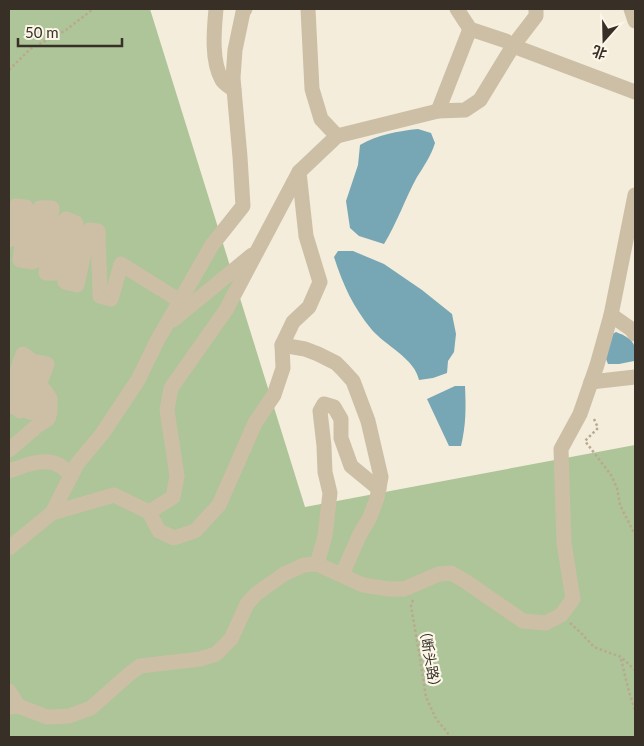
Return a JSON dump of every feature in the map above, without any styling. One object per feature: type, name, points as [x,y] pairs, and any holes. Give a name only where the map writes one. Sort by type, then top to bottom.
[{"type":"lane","points":[[216,9],[213,39],[218,70],[223,82],[234,90]]},
{"type":"lane","points":[[52,513],[77,464],[102,434],[138,380],[212,245],[243,206],[233,78],[235,50],[245,9]]},
{"type":"lane","points":[[308,9],[312,89],[321,119],[337,136]]},
{"type":"lane","points":[[457,9],[470,29],[506,41],[513,46],[635,92]]},
{"type":"lane","points":[[149,512],[173,497],[177,476],[167,410],[171,388],[226,310],[299,172],[337,136],[438,111],[465,110],[480,100],[513,46],[536,16],[536,9]]},
{"type":"lane","points":[[630,9],[635,21]]},
{"type":"lane","points":[[438,111],[470,29]]},
{"type":"lane","points":[[9,548],[52,513],[114,496],[149,512],[159,531],[174,538],[195,531],[219,506],[255,423],[274,395],[283,368],[282,345],[293,322],[310,307],[320,282],[306,236],[299,172]]},
{"type":"lane","points":[[9,691],[14,706],[47,718],[69,716],[91,708],[128,674],[140,666],[200,659],[216,654],[231,639],[247,604],[256,594],[284,574],[304,565],[317,564],[363,585],[389,590],[404,589],[439,574],[451,573],[523,621],[546,623],[561,615],[573,599],[564,543],[561,449],[580,414],[592,382],[611,316],[635,195]]},
{"type":"lane","points":[[9,240],[16,206],[26,207],[20,260],[33,262],[40,208],[52,208],[46,273],[56,273],[66,218],[76,223],[65,282],[77,285],[89,230],[98,231],[100,296],[111,298],[121,264],[180,301]]},
{"type":"lane","points":[[166,326],[257,251]]},
{"type":"lane","points":[[611,316],[631,329],[635,334]]},
{"type":"lane","points":[[282,345],[305,349],[318,354],[343,370],[353,381],[368,421],[382,477],[370,517],[359,536],[342,575]]},
{"type":"lane","points":[[9,393],[23,354],[31,360],[12,405],[20,411],[38,362],[47,364],[29,412],[36,413],[46,392],[50,398],[48,419],[9,450]]},
{"type":"lane","points":[[592,382],[635,377]]},
{"type":"lane","points":[[317,564],[325,536],[330,493],[325,472],[320,411],[324,404],[334,407],[340,419],[340,438],[351,466],[379,489]]},
{"type":"lane","points":[[9,471],[38,462],[48,461],[59,465],[71,475]]},
{"type":"path","points":[[9,70],[30,50],[66,30],[93,9]]},
{"type":"path","points":[[580,414],[591,413],[598,428],[585,441],[605,466],[614,482],[620,505],[635,535]]},
{"type":"path","name":"（断头路）","points":[[404,589],[416,593],[411,606],[426,697],[436,718],[450,737]]},
{"type":"path","points":[[561,615],[594,647],[621,657],[635,670]]},
{"type":"path","points":[[621,657],[635,711]]},
{"type":"green space","points":[[9,9],[150,9],[305,507],[635,445],[635,737],[9,737]]},
{"type":"water","points":[[418,129],[431,133],[435,143],[389,236],[384,244],[359,236],[350,228],[346,201],[358,165],[360,145],[388,134]]},
{"type":"water","points":[[338,251],[353,251],[384,264],[422,290],[452,314],[456,334],[454,352],[448,361],[447,373],[419,380],[412,365],[372,330],[359,313],[341,277],[334,257]]},
{"type":"water","points":[[616,332],[632,342],[635,350],[634,361],[608,364],[604,354],[609,336]]},
{"type":"water","points":[[455,386],[465,386],[465,424],[461,446],[449,446],[427,399]]}]
